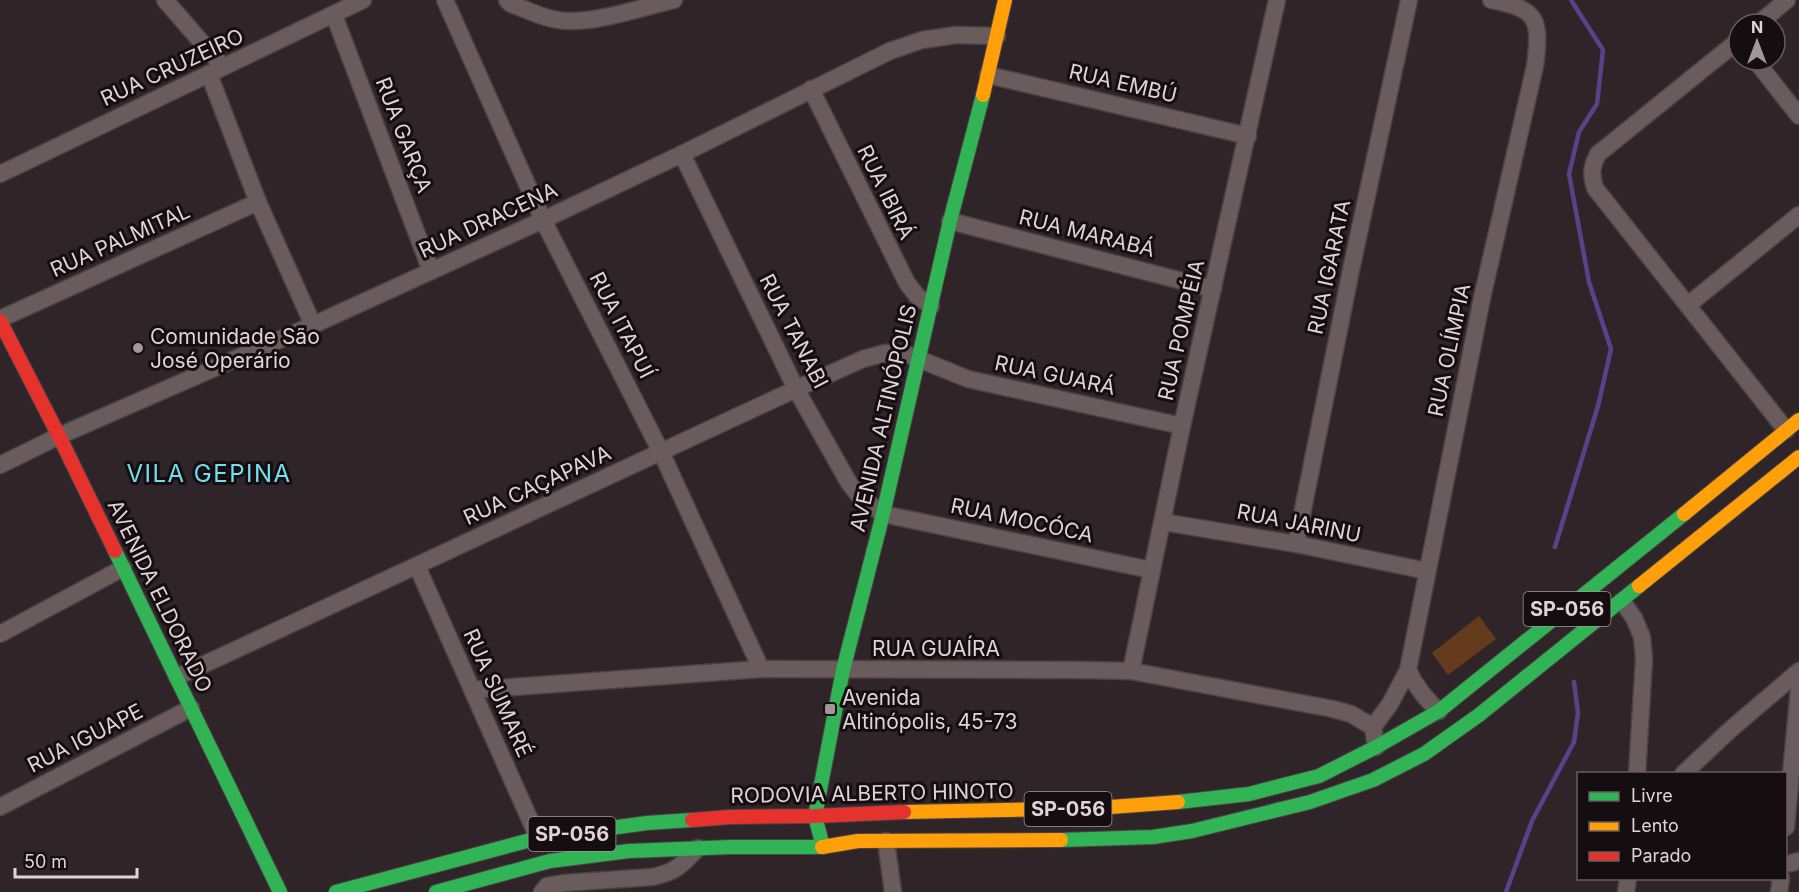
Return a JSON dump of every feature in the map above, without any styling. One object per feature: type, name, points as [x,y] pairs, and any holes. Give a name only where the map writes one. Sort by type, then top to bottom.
[{"type":"main road","name":"AVENIDA ALTINÓPOLIS","points":[[823,847],[815,816],[843,670],[883,514],[950,221],[1005,0]]},
{"type":"main road","name":"AVENIDA ELDORADO","points":[[0,320],[177,677],[280,892]]},
{"type":"main road","name":"RODOVIA ALBERTO HINOTO","points":[[336,892],[538,838],[647,823],[730,817],[1097,808],[1195,801],[1249,794],[1319,776],[1439,711],[1625,563],[1799,420]]},
{"type":"main road","name":"SP-056","points":[[436,892],[550,861],[628,851],[823,847],[858,842],[887,832],[1098,840],[1153,837],[1243,820],[1319,799],[1373,780],[1424,754],[1479,715],[1799,458]]},
{"type":"main road","points":[[887,832],[894,819],[972,818],[999,811]]},
{"type":"street","points":[[165,0],[216,70],[258,202],[313,325]]},
{"type":"street","name":"RUA CRUZEIRO","points":[[0,174],[363,0]]},
{"type":"street","name":"RUA ITAPUÍ","points":[[446,0],[543,220],[661,452],[761,669]]},
{"type":"street","points":[[507,0],[511,4],[544,17],[568,21],[590,20],[674,0]]},
{"type":"street","name":"RUA POMPÉIA","points":[[1131,671],[1182,426],[1277,0]]},
{"type":"street","name":"RUA IGARATA","points":[[1296,544],[1351,270],[1409,0]]},
{"type":"street","name":"RUA OLÍMPIA","points":[[1373,728],[1390,704],[1408,670],[1482,298],[1535,66],[1538,40],[1530,13],[1513,4],[1491,0]]},
{"type":"street","points":[[1773,12],[1788,0]]},
{"type":"street","name":"RUA GARÇA","points":[[334,15],[432,271]]},
{"type":"street","name":"RUA DRACENA","points":[[0,465],[59,436],[313,325],[543,220],[890,51],[922,40],[956,35],[997,36]]},
{"type":"street","points":[[1727,50],[1598,154],[1592,164],[1591,176],[1595,188],[1785,430]]},
{"type":"street","points":[[1764,72],[1799,116]]},
{"type":"street","name":"RUA EMBÚ","points":[[988,75],[1248,135]]},
{"type":"street","name":"RUA IBIRÁ","points":[[811,89],[907,284],[917,296],[931,306]]},
{"type":"street","name":"RUA TANABI","points":[[681,154],[796,389],[849,483],[860,497],[883,514]]},
{"type":"street","name":"RUA PALMITAL","points":[[0,320],[258,202]]},
{"type":"street","points":[[1688,305],[1799,215]]},
{"type":"street","name":"RUA MARABÁ","points":[[950,221],[1213,289]]},
{"type":"street","name":"RUA CAÇAPAVA","points":[[177,677],[863,359],[885,353],[904,353],[920,358]]},
{"type":"street","name":"RUA GUARÁ","points":[[920,358],[968,379],[1182,426]]},
{"type":"street","name":"RUA MOCÓCA","points":[[883,514],[1152,570]]},
{"type":"street","name":"RUA JARINU","points":[[1163,522],[1296,544],[1427,572]]},
{"type":"street","name":"RUA SUMARÉ","points":[[417,566],[538,838]]},
{"type":"street","points":[[0,634],[123,568]]},
{"type":"street","points":[[1622,601],[1634,618],[1642,637],[1644,659],[1637,772]]},
{"type":"street","name":"RUA GUAÍRA","points":[[472,690],[761,669],[1131,671],[1333,709],[1351,714],[1373,728]]},
{"type":"street","points":[[1408,670],[1416,686],[1439,711]]},
{"type":"street","points":[[1685,772],[1799,671]]},
{"type":"street","points":[[1787,807],[1799,689]]},
{"type":"street","name":"RUA IGUAPE","points":[[0,807],[191,708]]},
{"type":"street","points":[[1373,728],[1376,747]]},
{"type":"street","points":[[887,832],[893,892]]},
{"type":"street","points":[[542,892],[547,886],[564,883],[666,874],[677,869],[698,848]]},
{"type":"shaded area","points":[[1479,616],[1496,639],[1448,675],[1432,653]]},
{"type":"waterway","points":[[1555,547],[1598,406],[1611,349],[1589,282],[1569,174],[1579,132],[1597,104],[1603,50],[1571,0]]},
{"type":"waterway","points":[[1506,892],[1532,821],[1574,742],[1578,713],[1574,682]]},
{"type":"traffic: fast","points":[[823,847],[815,816],[843,670],[883,514],[950,221],[983,95]]},
{"type":"traffic: fast","points":[[1178,802],[1249,794],[1319,776],[1376,747],[1439,711],[1684,514]]},
{"type":"traffic: fast","points":[[115,551],[280,892]]},
{"type":"traffic: fast","points":[[1061,840],[1153,837],[1192,831],[1310,802],[1373,780],[1424,754],[1479,715],[1639,586]]},
{"type":"traffic: fast","points":[[336,892],[538,838],[647,823],[692,820]]},
{"type":"traffic: fast","points":[[436,892],[550,861],[629,851],[731,847],[822,847]]},
{"type":"traffic: slow","points":[[983,95],[1005,0]]},
{"type":"traffic: slow","points":[[1684,514],[1799,420]]},
{"type":"traffic: slow","points":[[1639,586],[1799,457]]},
{"type":"traffic: slow","points":[[904,812],[1097,808],[1178,802]]},
{"type":"traffic: slow","points":[[822,847],[858,841],[1061,840]]},
{"type":"traffic: jam","points":[[0,321],[115,551]]},
{"type":"traffic: jam","points":[[692,820],[904,812]]},
{"type":"place","name":"Comunidade São José Operário","points":[[138,348]]},
{"type":"place","name":"Avenida Altinópolis, 45-73","points":[[830,709]]},
{"type":"district","name":"VILA GEPINA","points":[[209,473]]}]
